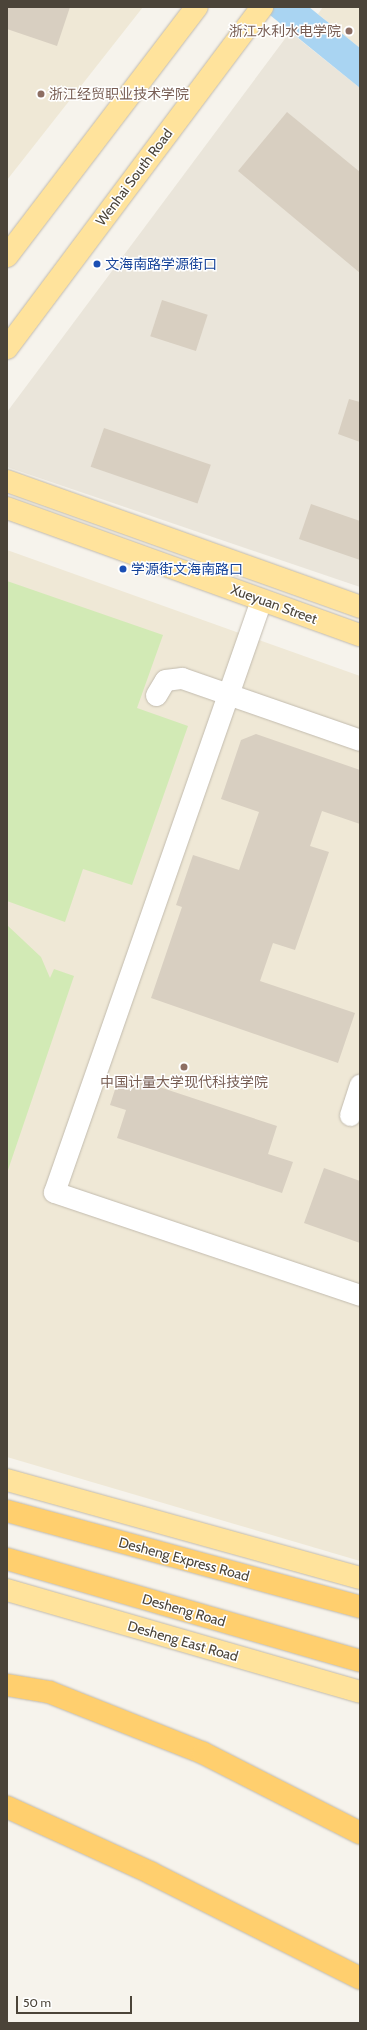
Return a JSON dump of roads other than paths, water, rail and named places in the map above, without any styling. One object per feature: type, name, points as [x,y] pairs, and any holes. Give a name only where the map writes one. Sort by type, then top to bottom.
[{"type":"highway","name":"Desheng Express Road","points":[[7,1511],[360,1607]]},
{"type":"highway","name":"Desheng Road","points":[[7,1559],[360,1661]]},
{"type":"highway","points":[[7,1685],[49,1692],[203,1753],[360,1833]]},
{"type":"highway","points":[[7,1807],[151,1873],[360,1978]]},
{"type":"main road","points":[[7,256],[197,7]]},
{"type":"main road","name":"Wenhai South Road","points":[[7,348],[260,9]]},
{"type":"main road","points":[[7,481],[360,607]]},
{"type":"main road","name":"Xueyuan Street","points":[[7,508],[360,635]]},
{"type":"main road","points":[[7,1480],[360,1578]]},
{"type":"main road","name":"Desheng East Road","points":[[7,1590],[360,1692]]},
{"type":"street","points":[[261,600],[54,1192],[360,1295]]},
{"type":"street","points":[[156,695],[165,680],[182,678],[360,740]]},
{"type":"street","points":[[350,1115],[360,1085]]},
{"type":"water","points":[[260,7],[309,7],[360,48],[360,88]]},
{"type":"place","name":"浙江水利水电学院","points":[[349,31]]},
{"type":"place","name":"浙江经贸职业技术学院","points":[[41,94]]},
{"type":"place","name":"文海南路学源街口","points":[[97,264]]},
{"type":"place","name":"学源街文海南路口","points":[[123,569]]},
{"type":"place","name":"中国计量大学现代科技学院","points":[[184,1067]]}]
